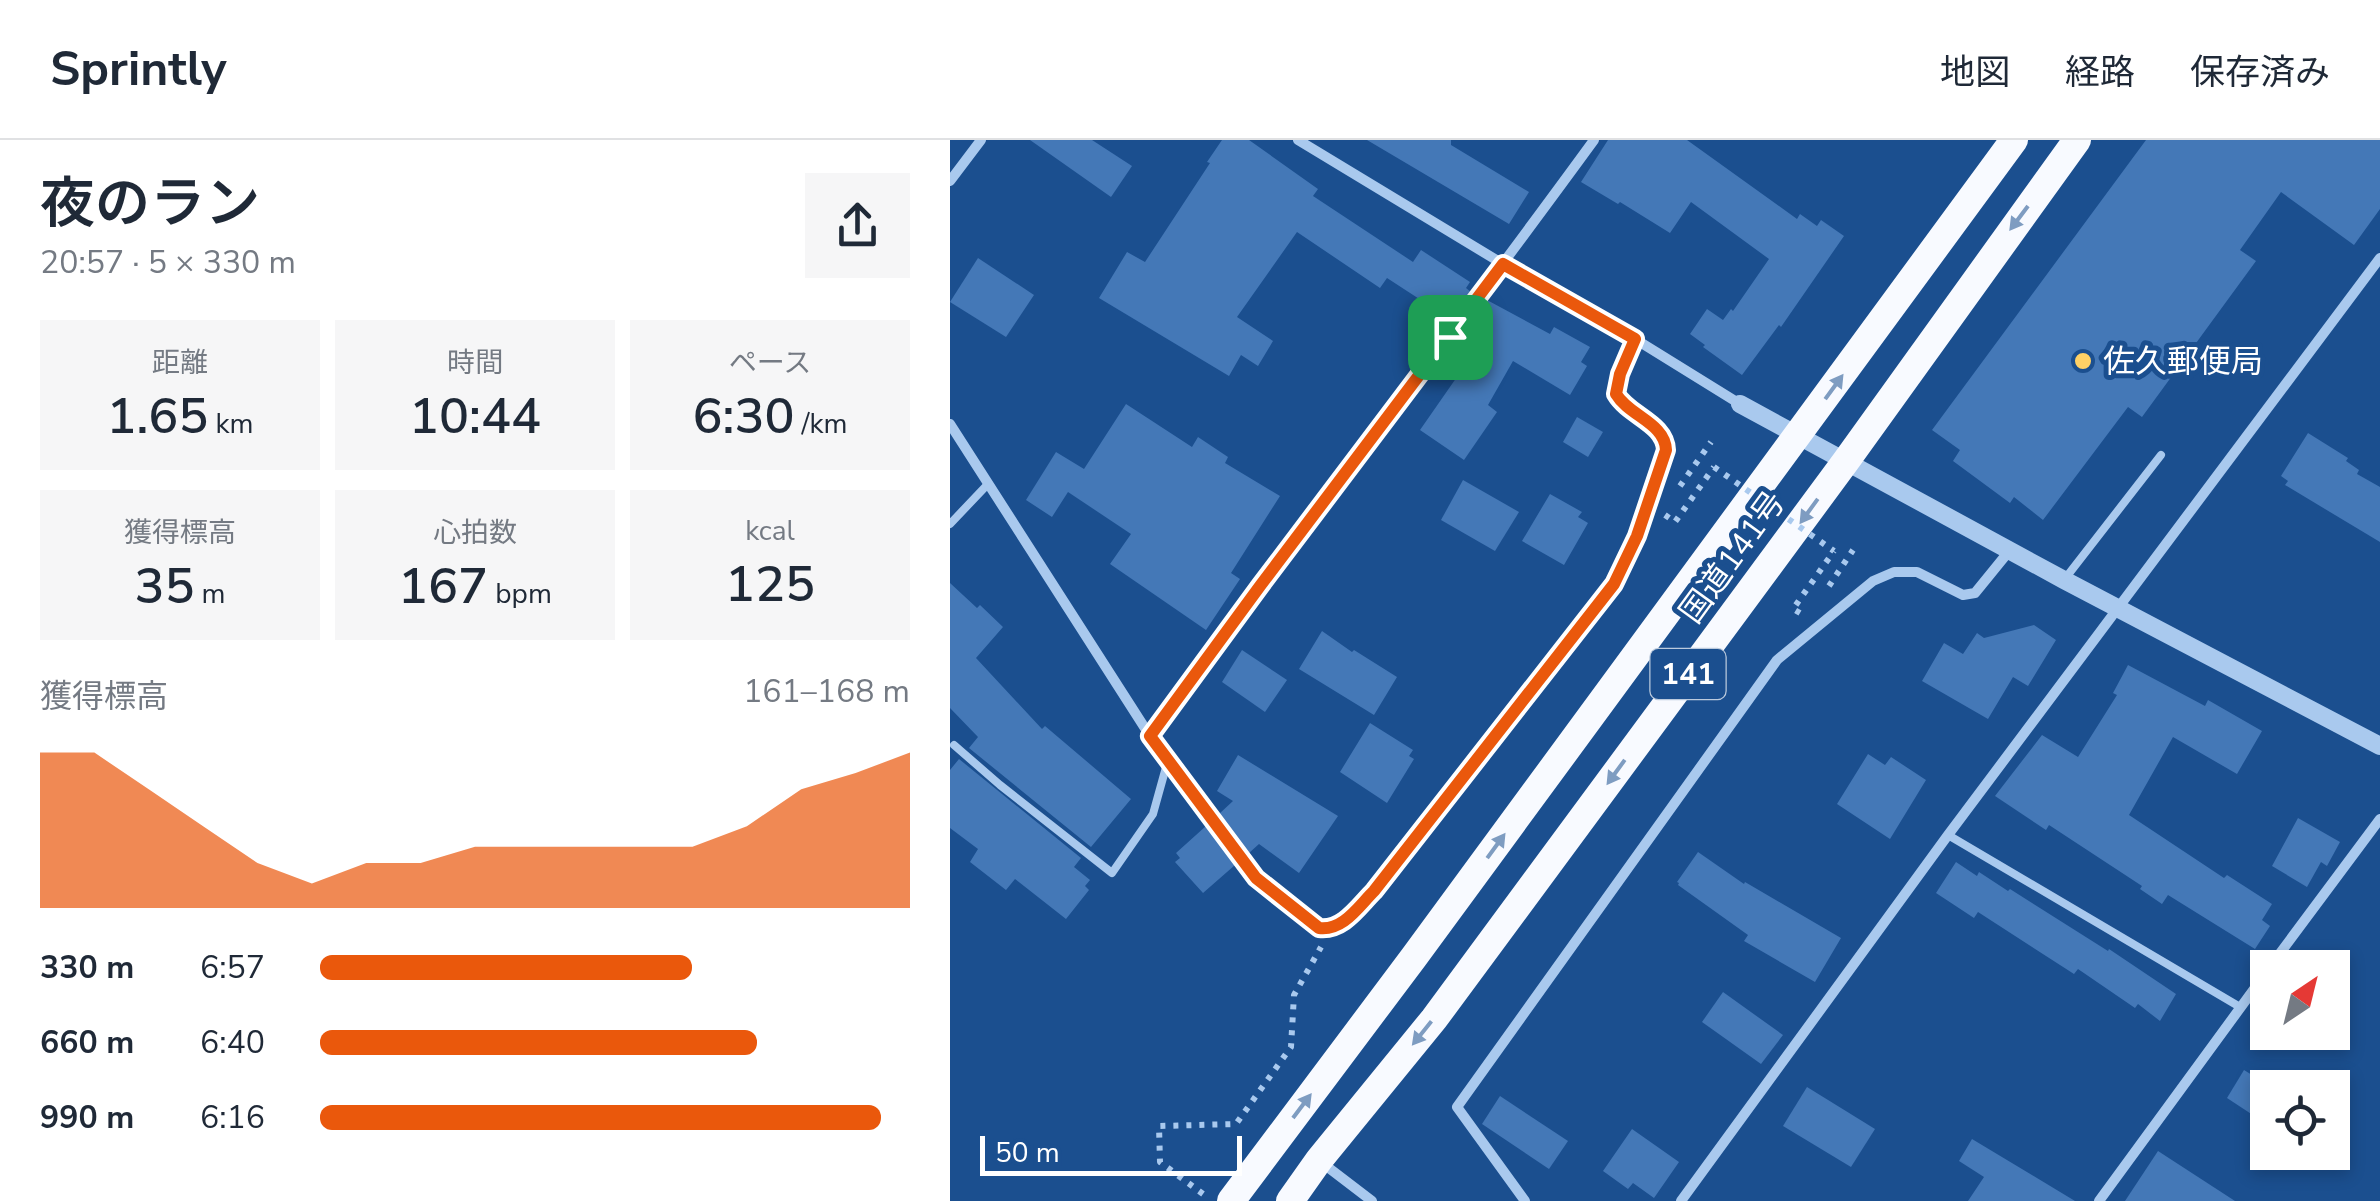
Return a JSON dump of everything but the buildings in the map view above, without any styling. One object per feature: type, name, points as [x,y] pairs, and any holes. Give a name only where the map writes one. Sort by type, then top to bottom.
[{"type":"highway","name":"国道141号","points":[[1237,1193],[2014,140]]},
{"type":"highway","name":"国道141号","points":[[1290,1201],[1434,1019],[2078,140]]},
{"type":"street","points":[[950,181],[981,140]]},
{"type":"street","points":[[1298,140],[1740,404],[2380,746]]},
{"type":"street","points":[[1150,736],[1594,140]]},
{"type":"street","points":[[1681,1201],[1948,835],[2380,258]]},
{"type":"street","points":[[950,424],[1150,736],[1256,878],[1319,928],[1331,930],[1374,891],[1614,584],[1628,558],[1666,450],[1666,440],[1660,431],[1622,405],[1616,394],[1635,339]]},
{"type":"street","points":[[1524,1201],[1457,1107],[1778,660],[1873,581],[1894,572],[1917,572],[1962,595],[1975,593],[2010,550]]},
{"type":"street","points":[[2282,950],[2380,819]]},
{"type":"street","points":[[2100,1201],[2250,993]]},
{"type":"street","points":[[1319,1160],[1372,1201]]},
{"type":"lane","points":[[2064,580],[2160,455]]},
{"type":"lane","points":[[950,524],[988,484]]},
{"type":"lane","points":[[954,744],[1112,873],[1153,814],[1168,760]]},
{"type":"lane","points":[[1948,835],[2240,1007]]},
{"type":"path","points":[[1671,498],[1710,442]]},
{"type":"path","points":[[1661,513],[1676,522],[1714,467],[1834,552],[1793,609],[1806,618]]},
{"type":"path","points":[[1825,591],[1853,550]]},
{"type":"path","points":[[1212,1201],[1160,1162],[1159,1126],[1236,1124],[1290,1046],[1294,994],[1331,930]]},
{"type":"place","name":"佐久郵便局","points":[[2083,361]]},
{"type":"route","points":[[1503,264],[1635,339],[1616,394],[1622,405],[1660,431],[1666,440],[1666,450],[1637,536],[1614,584],[1374,891],[1341,924],[1331,930],[1319,928],[1256,878],[1150,736],[1450,337],[1503,264]]}]
